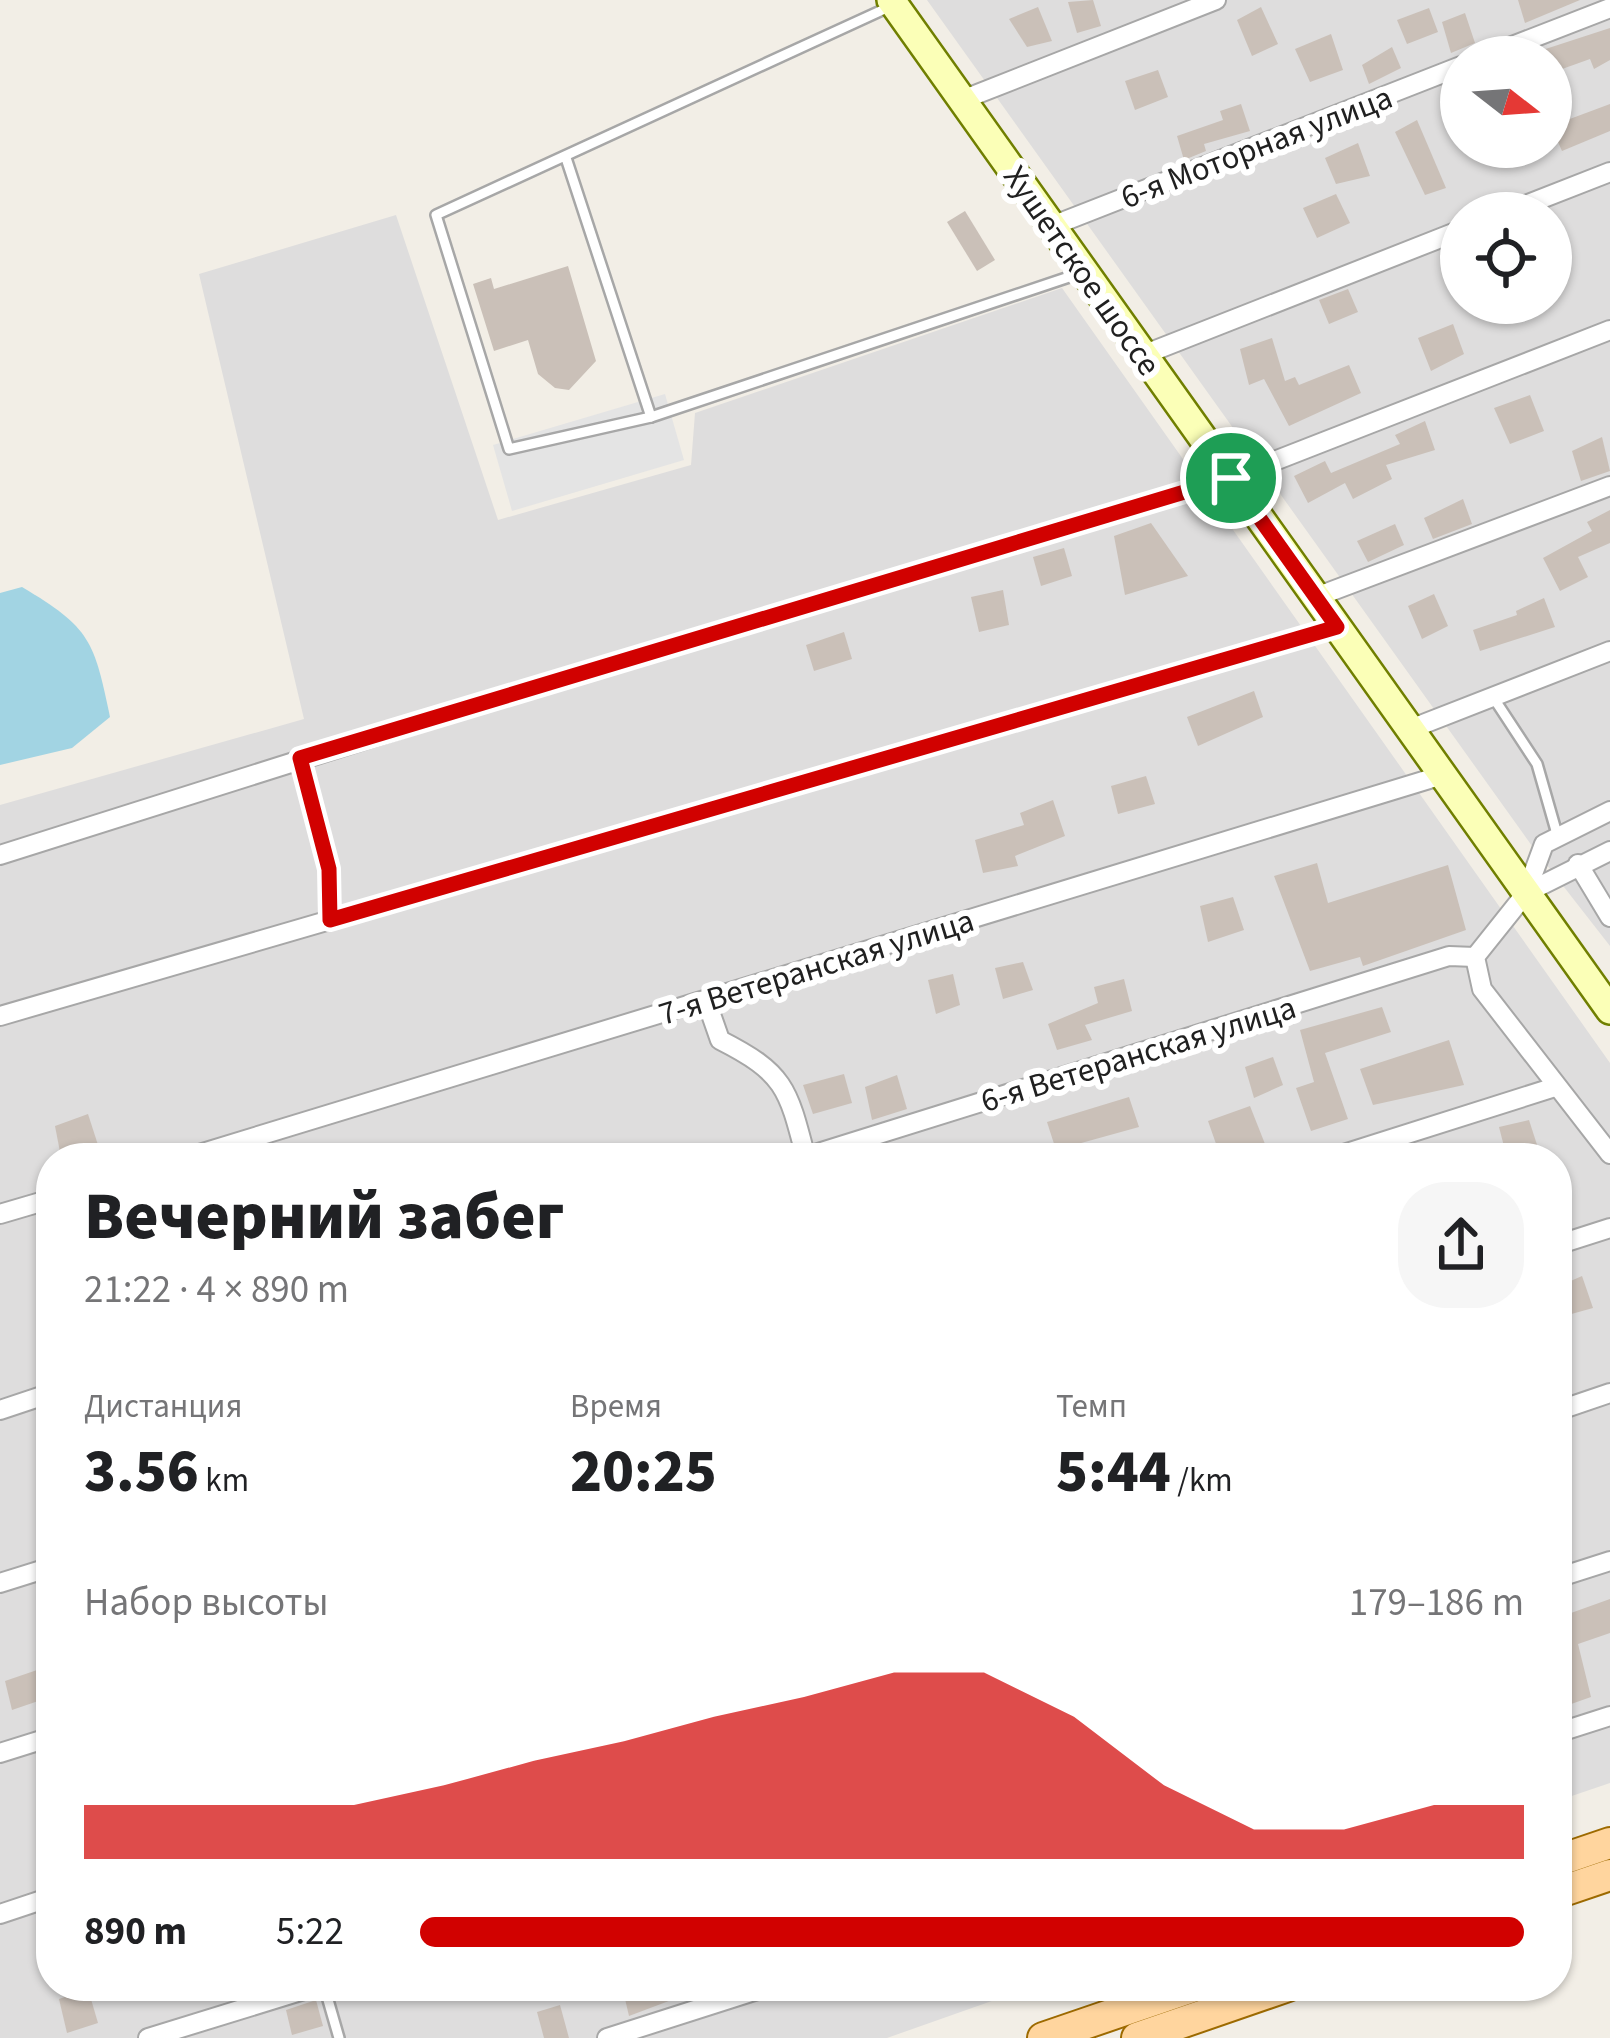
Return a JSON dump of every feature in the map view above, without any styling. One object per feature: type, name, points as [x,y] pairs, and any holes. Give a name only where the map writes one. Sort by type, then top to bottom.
[{"type":"main road","name":"Хушетское шоссе","points":[[893,2],[1610,1010]]},
{"type":"main road","points":[[1572,1857],[1610,1843]]},
{"type":"main road","points":[[1572,1888],[1610,1875]]},
{"type":"main road","points":[[1043,2038],[1151,2001]]},
{"type":"main road","points":[[1137,2038],[1244,2001]]},
{"type":"street","points":[[962,100],[1216,0]]},
{"type":"street","points":[[1538,36],[1610,8]]},
{"type":"street","name":"6-я Моторная улица","points":[[1052,226],[1440,74]]},
{"type":"street","points":[[1558,192],[1610,172]]},
{"type":"street","points":[[1143,355],[1440,238]]},
{"type":"street","points":[[0,855],[300,758],[1231,478],[1610,330]]},
{"type":"street","points":[[1316,597],[1610,486]]},
{"type":"street","points":[[0,1016],[1337,627]]},
{"type":"street","points":[[1413,728],[1610,650]]},
{"type":"street","points":[[300,758],[329,869],[330,920]]},
{"type":"street","name":"7-я Ветеранская улица","points":[[235,1143],[1446,774]]},
{"type":"street","points":[[1610,811],[1544,844],[1526,893],[1475,957],[1481,989],[1610,1154]]},
{"type":"street","points":[[1526,893],[1610,851]]},
{"type":"street","points":[[1578,864],[1610,917]]},
{"type":"street","name":"6-я Ветеранская улица","points":[[852,1143],[1449,956],[1475,957]]},
{"type":"street","points":[[706,1000],[720,1040],[761,1061],[781,1081],[800,1143]]},
{"type":"street","points":[[1378,1143],[1555,1087]]},
{"type":"street","points":[[0,1214],[36,1203]]},
{"type":"street","points":[[1572,1240],[1610,1228]]},
{"type":"street","points":[[1572,1406],[1610,1394]]},
{"type":"street","points":[[0,1410],[36,1398]]},
{"type":"street","points":[[1572,1573],[1610,1561]]},
{"type":"street","points":[[0,1583],[36,1572]]},
{"type":"street","points":[[1572,1728],[1610,1716]]},
{"type":"street","points":[[0,1753],[36,1742]]},
{"type":"street","points":[[0,1914],[36,1902]]},
{"type":"street","points":[[148,2038],[271,2001]]},
{"type":"street","points":[[607,2038],[723,2001]]},
{"type":"lane","points":[[893,2],[436,215],[509,449],[651,417],[1084,272]]},
{"type":"lane","points":[[566,158],[651,417]]},
{"type":"lane","points":[[1493,697],[1537,764],[1557,834]]},
{"type":"lane","points":[[326,2001],[340,2038]]},
{"type":"shaded area","points":[[927,0],[1610,0],[1610,946],[1532,846]]},
{"type":"shaded area","points":[[396,215],[498,520],[691,465],[695,413],[1062,288],[1610,1063],[1610,1783],[1572,1796],[1572,1143],[36,1143],[36,2001],[992,2001],[887,2038],[0,2038],[0,805],[304,719],[199,274]]},
{"type":"shaded area","points":[[665,394],[684,460],[512,511],[493,445]]},
{"type":"water","points":[[22,587],[63,614],[86,639],[110,717],[72,748],[0,765],[0,593]]},
{"type":"building","points":[[1093,0],[1101,26],[1077,33],[1068,2]]},
{"type":"building","points":[[1518,0],[1580,0],[1525,23]]},
{"type":"building","points":[[1038,7],[1052,41],[1027,47],[1009,19]]},
{"type":"building","points":[[1261,7],[1278,44],[1252,56],[1237,20]]},
{"type":"building","points":[[1429,8],[1438,32],[1407,44],[1397,20]]},
{"type":"building","points":[[1465,13],[1473,36],[1446,36],[1442,22]]},
{"type":"building","points":[[1610,28],[1610,60],[1594,69],[1590,59],[1572,65],[1572,40]]},
{"type":"building","points":[[1331,34],[1343,70],[1310,82],[1295,49]]},
{"type":"building","points":[[1392,47],[1401,68],[1369,84],[1362,65]]},
{"type":"building","points":[[1158,70],[1168,97],[1135,110],[1125,81]]},
{"type":"building","points":[[1241,104],[1250,131],[1204,144],[1206,151],[1184,160],[1177,136],[1223,120],[1220,111]]},
{"type":"building","points":[[1610,104],[1610,131],[1572,147],[1572,118]]},
{"type":"building","points":[[1417,120],[1446,188],[1425,195],[1395,132]]},
{"type":"building","points":[[1358,143],[1370,176],[1336,184],[1325,158]]},
{"type":"building","points":[[1336,194],[1350,223],[1317,238],[1303,208]]},
{"type":"building","points":[[965,211],[995,260],[977,271],[947,222]]},
{"type":"building","points":[[568,266],[596,361],[569,390],[555,388],[538,374],[528,340],[494,351],[473,284],[491,278],[494,289]]},
{"type":"building","points":[[1348,289],[1358,312],[1329,324],[1319,300]]},
{"type":"building","points":[[1453,324],[1464,354],[1431,371],[1418,338]]},
{"type":"building","points":[[1272,338],[1285,381],[1295,377],[1299,385],[1349,365],[1361,393],[1289,426],[1264,379],[1249,385],[1240,349]]},
{"type":"building","points":[[1530,395],[1544,431],[1510,444],[1494,408]]},
{"type":"building","points":[[1425,421],[1435,450],[1386,465],[1392,479],[1353,499],[1345,483],[1308,503],[1294,476],[1325,461],[1331,473],[1400,444],[1395,435]]},
{"type":"building","points":[[1602,437],[1610,471],[1581,481],[1572,451]]},
{"type":"building","points":[[1463,499],[1472,524],[1433,539],[1424,518]]},
{"type":"building","points":[[1610,510],[1610,543],[1578,557],[1588,577],[1560,591],[1543,558],[1592,531],[1587,522]]},
{"type":"building","points":[[1151,523],[1188,576],[1125,595],[1114,536]]},
{"type":"building","points":[[1395,524],[1404,545],[1368,562],[1357,541]]},
{"type":"building","points":[[1064,548],[1072,576],[1041,586],[1033,557]]},
{"type":"building","points":[[1003,590],[1009,625],[979,632],[971,597]]},
{"type":"building","points":[[1434,594],[1448,626],[1422,639],[1408,606]]},
{"type":"building","points":[[1544,598],[1555,627],[1480,651],[1473,630],[1517,615],[1516,611]]},
{"type":"building","points":[[844,632],[852,659],[814,671],[806,645]]},
{"type":"building","points":[[1254,691],[1263,717],[1198,746],[1187,717]]},
{"type":"building","points":[[1146,776],[1155,804],[1118,814],[1111,786]]},
{"type":"building","points":[[1053,800],[1065,836],[1015,856],[1018,866],[983,873],[975,840],[1024,825],[1020,813]]},
{"type":"building","points":[[1317,863],[1328,903],[1448,865],[1466,930],[1363,966],[1360,957],[1310,971],[1274,876]]},
{"type":"building","points":[[1233,897],[1244,930],[1208,942],[1200,906]]},
{"type":"building","points":[[1023,962],[1033,990],[1003,999],[995,968]]},
{"type":"building","points":[[953,974],[960,1005],[936,1014],[928,980]]},
{"type":"building","points":[[1124,979],[1132,1011],[1085,1025],[1092,1040],[1057,1050],[1048,1024],[1098,1003],[1094,987]]},
{"type":"building","points":[[1382,1007],[1391,1032],[1325,1053],[1348,1119],[1311,1131],[1296,1088],[1314,1082],[1300,1030]]},
{"type":"building","points":[[1449,1040],[1464,1085],[1373,1105],[1360,1069]]},
{"type":"building","points":[[1273,1057],[1283,1085],[1254,1098],[1245,1067]]},
{"type":"building","points":[[844,1074],[852,1103],[813,1114],[803,1085]]},
{"type":"building","points":[[897,1075],[907,1109],[872,1120],[865,1087]]},
{"type":"building","points":[[1129,1097],[1139,1127],[1081,1143],[1054,1143],[1047,1122]]},
{"type":"building","points":[[1250,1106],[1265,1143],[1216,1143],[1208,1121]]},
{"type":"building","points":[[88,1114],[97,1143],[58,1143],[55,1126]]},
{"type":"building","points":[[1529,1120],[1536,1143],[1503,1143],[1499,1127]]},
{"type":"building","points":[[1582,1276],[1593,1308],[1572,1314],[1572,1280]]},
{"type":"building","points":[[1610,1599],[1610,1633],[1578,1644],[1591,1697],[1572,1704],[1572,1613]]},
{"type":"building","points":[[36,1670],[36,1702],[12,1710],[5,1681]]},
{"type":"building","points":[[59,2001],[92,2001],[98,2023],[67,2033]]},
{"type":"building","points":[[316,2001],[323,2026],[292,2035],[286,2010]]},
{"type":"building","points":[[626,2001],[669,2001],[629,2016]]},
{"type":"building","points":[[560,2005],[569,2038],[544,2038],[537,2012]]},
{"type":"route","points":[[1231,478],[1337,627],[330,920],[329,869],[300,758],[1231,478]]}]
